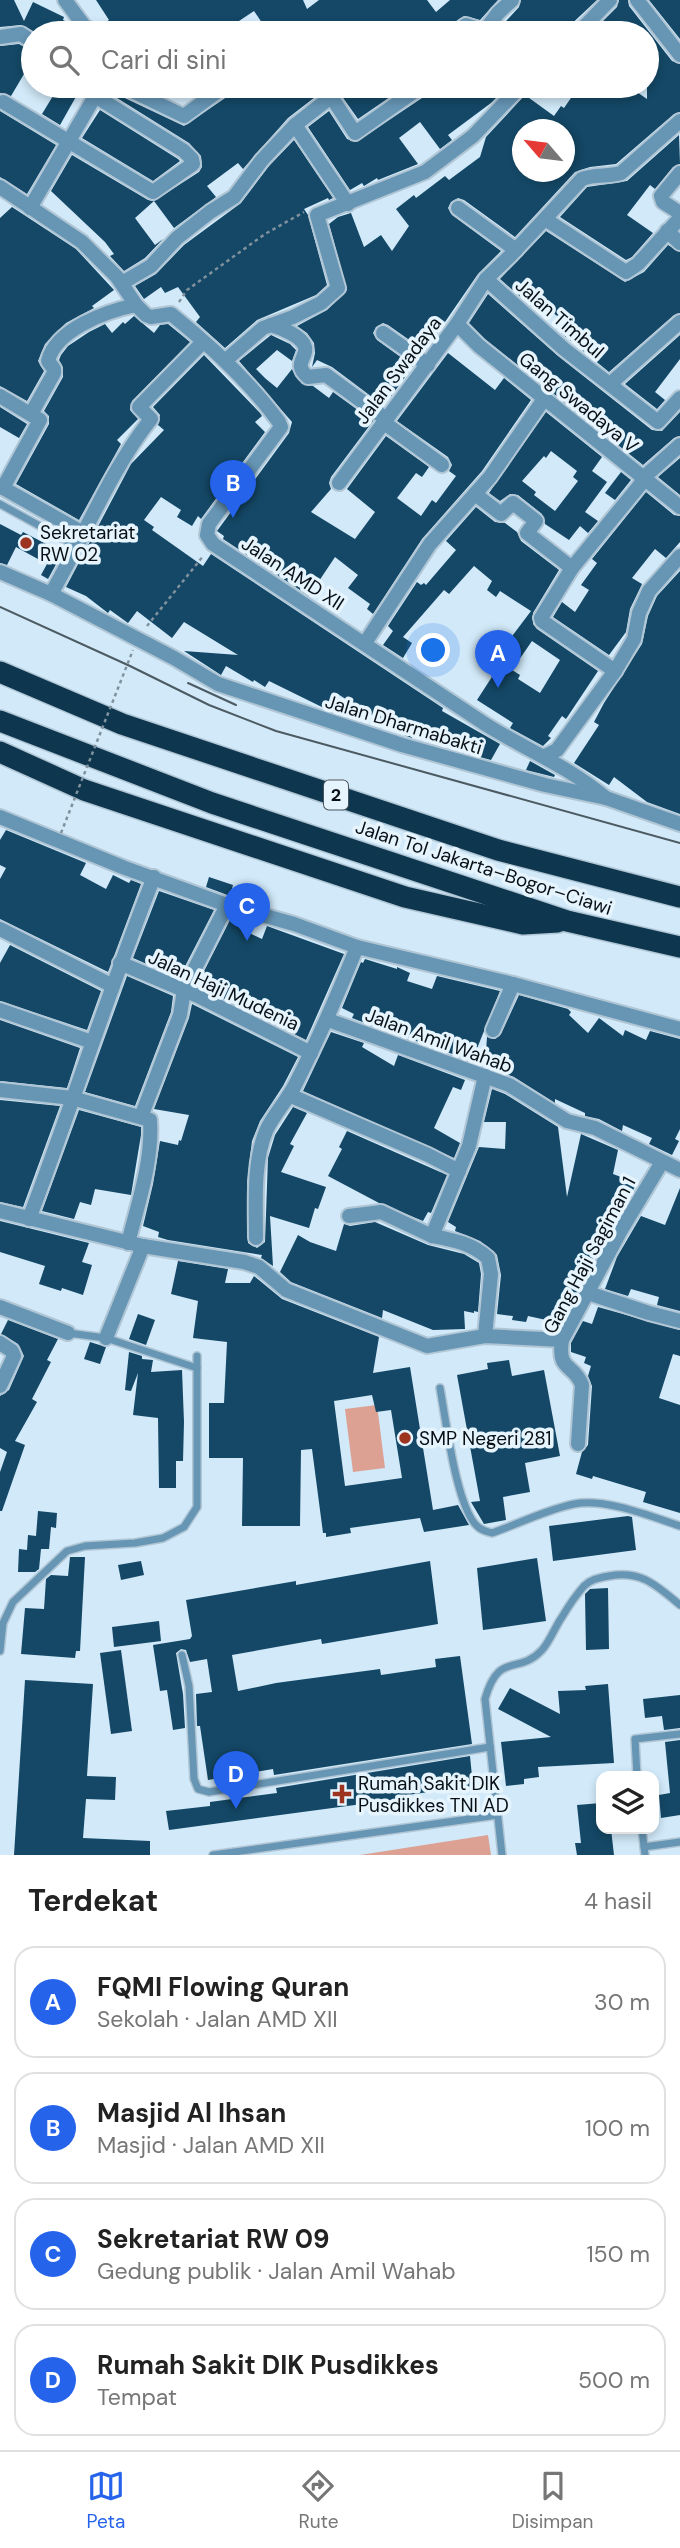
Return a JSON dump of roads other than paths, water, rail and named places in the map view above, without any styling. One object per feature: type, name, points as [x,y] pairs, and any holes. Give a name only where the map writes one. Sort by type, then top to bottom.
[{"type":"highway","name":"Jalan Tol Jakarta–Bogor–Ciawi","points":[[0,672],[122,724],[498,850],[680,897]]},
{"type":"highway","name":"Jalan Tol Jakarta–Bogor–Ciawi","points":[[0,720],[212,803],[567,921],[680,947]]},
{"type":"highway","points":[[0,752],[84,790],[405,897],[523,924],[567,921]]},
{"type":"street","points":[[65,0],[81,21]]},
{"type":"street","points":[[491,21],[512,0]]},
{"type":"street","points":[[590,21],[610,0]]},
{"type":"street","points":[[637,0],[653,21]]},
{"type":"street","points":[[659,28],[680,55]]},
{"type":"street","points":[[0,37],[21,34]]},
{"type":"street","points":[[30,208],[94,98]]},
{"type":"street","points":[[3,102],[153,192],[193,164],[184,151],[108,98]]},
{"type":"street","points":[[147,98],[184,116],[209,98]]},
{"type":"street","points":[[122,283],[150,266],[177,238],[210,212],[234,198],[262,160],[295,125],[327,98]]},
{"type":"street","points":[[337,98],[355,133],[405,98]]},
{"type":"street","points":[[226,360],[263,328],[321,303],[338,288],[317,215],[415,177],[473,136],[506,98]]},
{"type":"street","name":"Jalan Swadaya","points":[[339,483],[428,365],[486,279],[582,179],[621,173],[680,121]]},
{"type":"street","points":[[295,125],[348,204]]},
{"type":"street","points":[[680,173],[661,196],[663,202],[680,213]]},
{"type":"street","points":[[0,187],[82,243],[122,283],[136,305],[110,310],[87,320],[52,350],[48,361],[54,373],[31,414]]},
{"type":"street","points":[[458,208],[516,250]]},
{"type":"street","points":[[545,219],[626,272],[638,264],[680,218]]},
{"type":"street","points":[[667,231],[680,243]]},
{"type":"street","name":"Jalan Timbul","points":[[486,279],[564,349],[657,422],[680,398]]},
{"type":"street","name":"Jalan AMD XII","points":[[136,305],[151,317],[171,314],[226,360],[281,427],[209,524],[207,535],[213,544],[485,724],[545,756],[606,798]]},
{"type":"street","name":"Jalan Timbul","points":[[610,384],[680,323]]},
{"type":"street","name":"Gang Swadaya V","points":[[457,324],[544,399],[680,507]]},
{"type":"street","points":[[271,325],[281,328],[304,344],[306,350],[300,364],[302,373],[307,377],[326,375],[442,465]]},
{"type":"street","points":[[383,333],[428,365]]},
{"type":"street","points":[[51,594],[82,541],[133,441],[151,419],[139,407],[203,342]]},
{"type":"street","points":[[0,396],[40,420],[2,487],[82,541]]},
{"type":"street","points":[[365,643],[430,544],[490,477],[544,399]]},
{"type":"street","points":[[615,671],[541,620],[572,568],[643,478],[680,445]]},
{"type":"street","points":[[475,494],[501,514],[513,503],[536,522],[527,533],[572,568]]},
{"type":"street","points":[[545,756],[557,750],[615,671],[634,639],[639,613],[649,591],[680,556]]},
{"type":"street","name":"Jalan Dharmabakti","points":[[0,572],[51,594],[135,644],[218,684],[402,745],[545,785],[606,798]]},
{"type":"street","points":[[606,798],[680,824]]},
{"type":"street","points":[[0,817],[67,846],[228,905],[294,924],[357,947],[513,984],[680,1029]]},
{"type":"street","points":[[29,1219],[65,1124],[120,963],[154,877]]},
{"type":"street","points":[[141,1117],[180,1015],[184,990],[228,905]]},
{"type":"street","points":[[0,929],[113,986]]},
{"type":"street","points":[[256,1238],[257,1183],[261,1150],[267,1130],[289,1095],[328,1020],[357,947]]},
{"type":"street","name":"Jalan Haji Mudenia","points":[[120,963],[184,990],[311,1053]]},
{"type":"street","points":[[493,1030],[513,984]]},
{"type":"street","points":[[0,1010],[93,1042]]},
{"type":"street","name":"Jalan Amil Wahab","points":[[328,1020],[509,1085],[567,1121],[595,1128],[680,1170]]},
{"type":"street","points":[[432,1236],[469,1146],[485,1076]]},
{"type":"street","points":[[0,1090],[72,1098],[150,1120],[151,1134],[136,1244],[106,1338]]},
{"type":"street","points":[[289,1095],[459,1171]]},
{"type":"street","name":"Gang Haji Sagiman 1","points":[[578,1444],[582,1385],[560,1356],[562,1340],[662,1162]]},
{"type":"street","points":[[0,1212],[136,1244],[244,1262],[259,1267],[286,1290],[427,1346],[485,1336],[562,1340]]},
{"type":"street","points":[[349,1216],[381,1212],[432,1236],[461,1241],[478,1249],[488,1258],[491,1274],[485,1336]]},
{"type":"street","points":[[588,1293],[680,1321]]},
{"type":"street","points":[[0,1307],[68,1333]]},
{"type":"street","points":[[0,1343],[12,1351],[14,1356],[0,1386]]},
{"type":"lane","points":[[0,504],[82,541]]},
{"type":"lane","points":[[68,1333],[106,1338],[197,1368]]},
{"type":"lane","points":[[0,1651],[3,1623],[13,1602],[67,1551],[85,1546],[135,1543],[163,1538],[184,1527],[197,1507],[197,1356]]},
{"type":"lane","points":[[440,1388],[458,1488],[475,1524],[482,1530],[492,1533],[574,1504],[595,1503],[648,1515],[680,1526]]},
{"type":"lane","points":[[502,1855],[485,1699],[497,1671],[531,1658],[542,1650],[560,1619],[584,1587],[594,1579],[625,1573],[652,1583],[680,1605]]},
{"type":"lane","points":[[182,1655],[189,1686],[194,1779],[198,1789],[209,1792],[490,1747]]},
{"type":"lane","points":[[637,1771],[635,1739],[680,1734]]},
{"type":"lane","points":[[213,1855],[498,1815]]},
{"type":"lane","points":[[644,1851],[680,1842]]},
{"type":"tram line","points":[[0,607],[209,705],[276,731],[680,843]]},
{"type":"tram line","points":[[188,683],[236,705]]},
{"type":"place","name":"Masjid Al Ihsan","points":[[233,518]]},
{"type":"place","name":"Sekretariat RW 02","points":[[26,543]]},
{"type":"place","name":"FQMI Flowing Quran","points":[[498,688]]},
{"type":"place","name":"Sekretariat RW 09","points":[[247,941]]},
{"type":"place","name":"SMP Negeri 281","points":[[405,1438]]},
{"type":"place","name":"Rumah Sakit DIK Pusdikkes TNI AD","points":[[342,1794]]},
{"type":"place","name":"Rumah Sakit DIK Pusdikkes","points":[[236,1809]]}]
